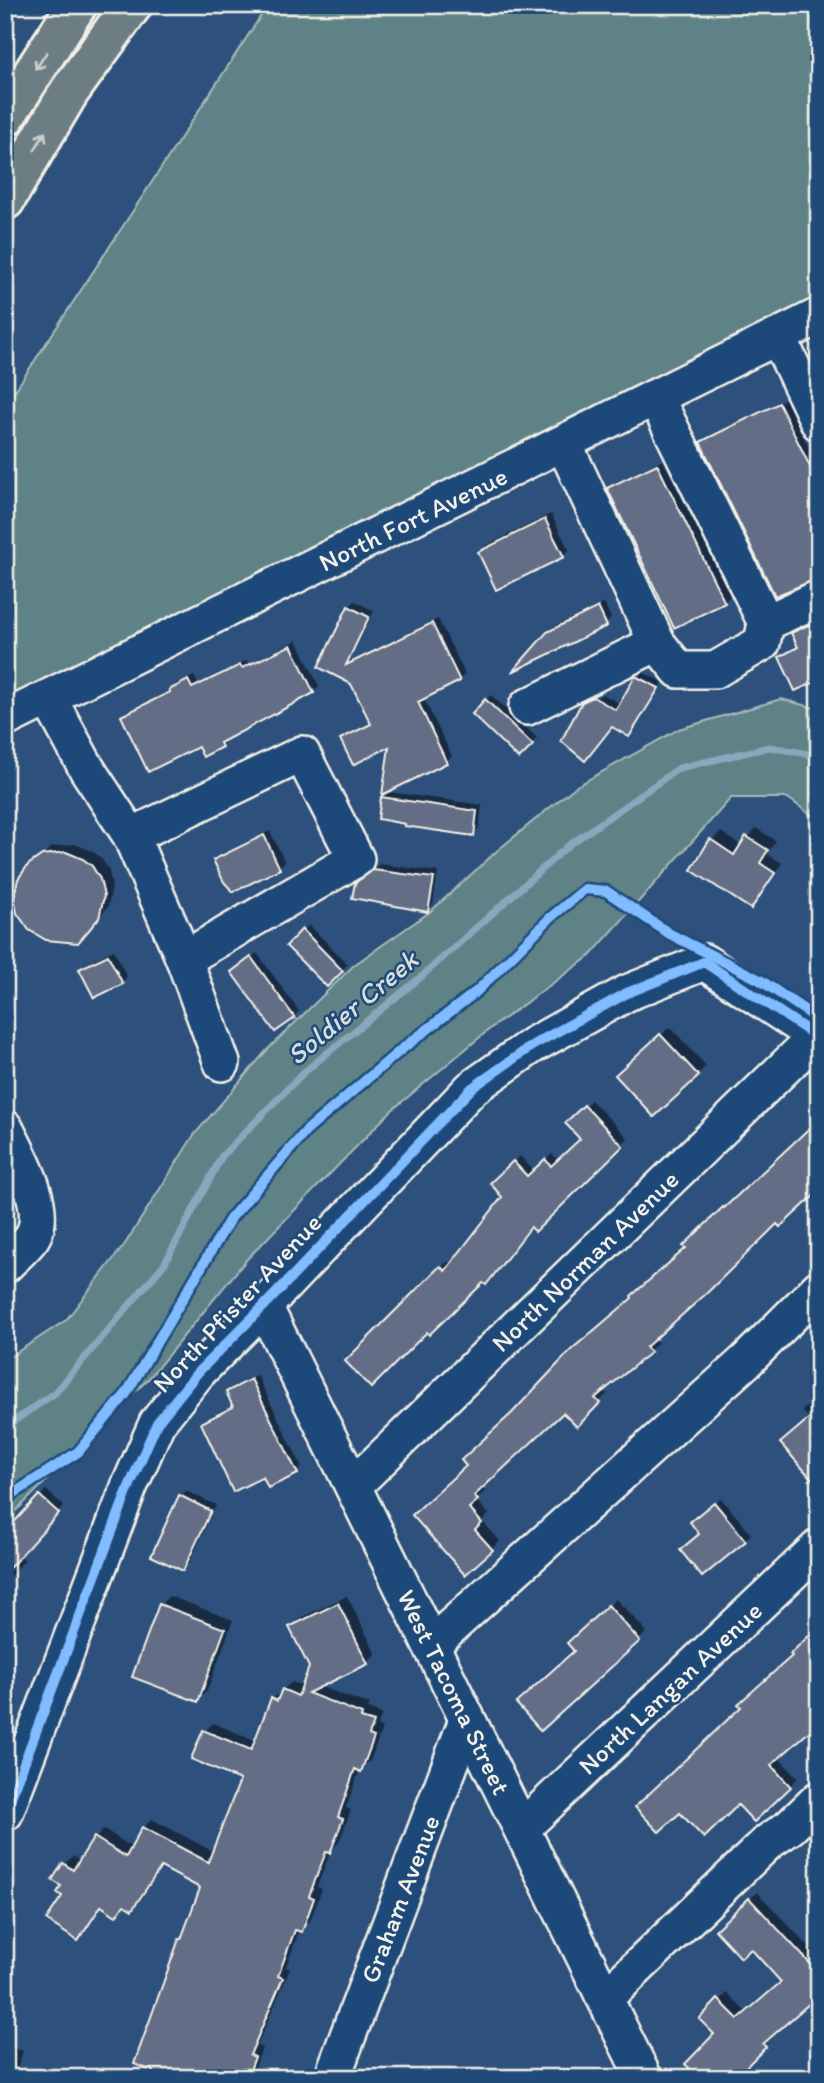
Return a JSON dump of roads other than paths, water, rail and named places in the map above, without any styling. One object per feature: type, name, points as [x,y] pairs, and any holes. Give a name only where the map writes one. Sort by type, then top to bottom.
[{"type":"main road","points":[[5,117],[77,5]]},
{"type":"main road","points":[[5,200],[69,92],[132,5]]},
{"type":"street","name":"North Fort Avenue","points":[[5,719],[819,316]]},
{"type":"street","points":[[778,337],[819,424]]},
{"type":"street","points":[[564,444],[657,643],[679,670],[715,670],[762,643],[766,624],[656,398]]},
{"type":"street","points":[[766,624],[819,598]]},
{"type":"street","points":[[527,707],[657,643]]},
{"type":"street","points":[[49,699],[87,769],[131,836],[184,959],[222,1063]]},
{"type":"street","points":[[131,836],[302,754],[356,859],[184,959]]},
{"type":"street","name":"North Pfister Avenue","points":[[5,1813],[129,1487],[157,1423],[198,1372],[471,1088],[533,1045],[627,993],[704,962],[818,1037]]},
{"type":"street","name":"North Norman Avenue","points":[[353,1486],[818,1037]]},
{"type":"street","points":[[5,1128],[23,1163],[38,1203],[33,1235],[5,1265]]},
{"type":"street","points":[[431,1645],[746,1360],[819,1288]]},
{"type":"street","name":"West Tacoma Street","points":[[264,1306],[644,2078]]},
{"type":"street","name":"North Langan Avenue","points":[[522,1828],[819,1547]]},
{"type":"street","name":"Graham Avenue","points":[[332,2078],[467,1720]]},
{"type":"street","points":[[602,1993],[618,1986],[768,1842],[790,1827],[819,1799]]},
{"type":"waterway","name":"Soldier Creek","points":[[5,1427],[55,1393],[165,1263],[222,1156],[304,1072],[421,977],[569,845],[679,768],[770,747],[819,756]]}]
